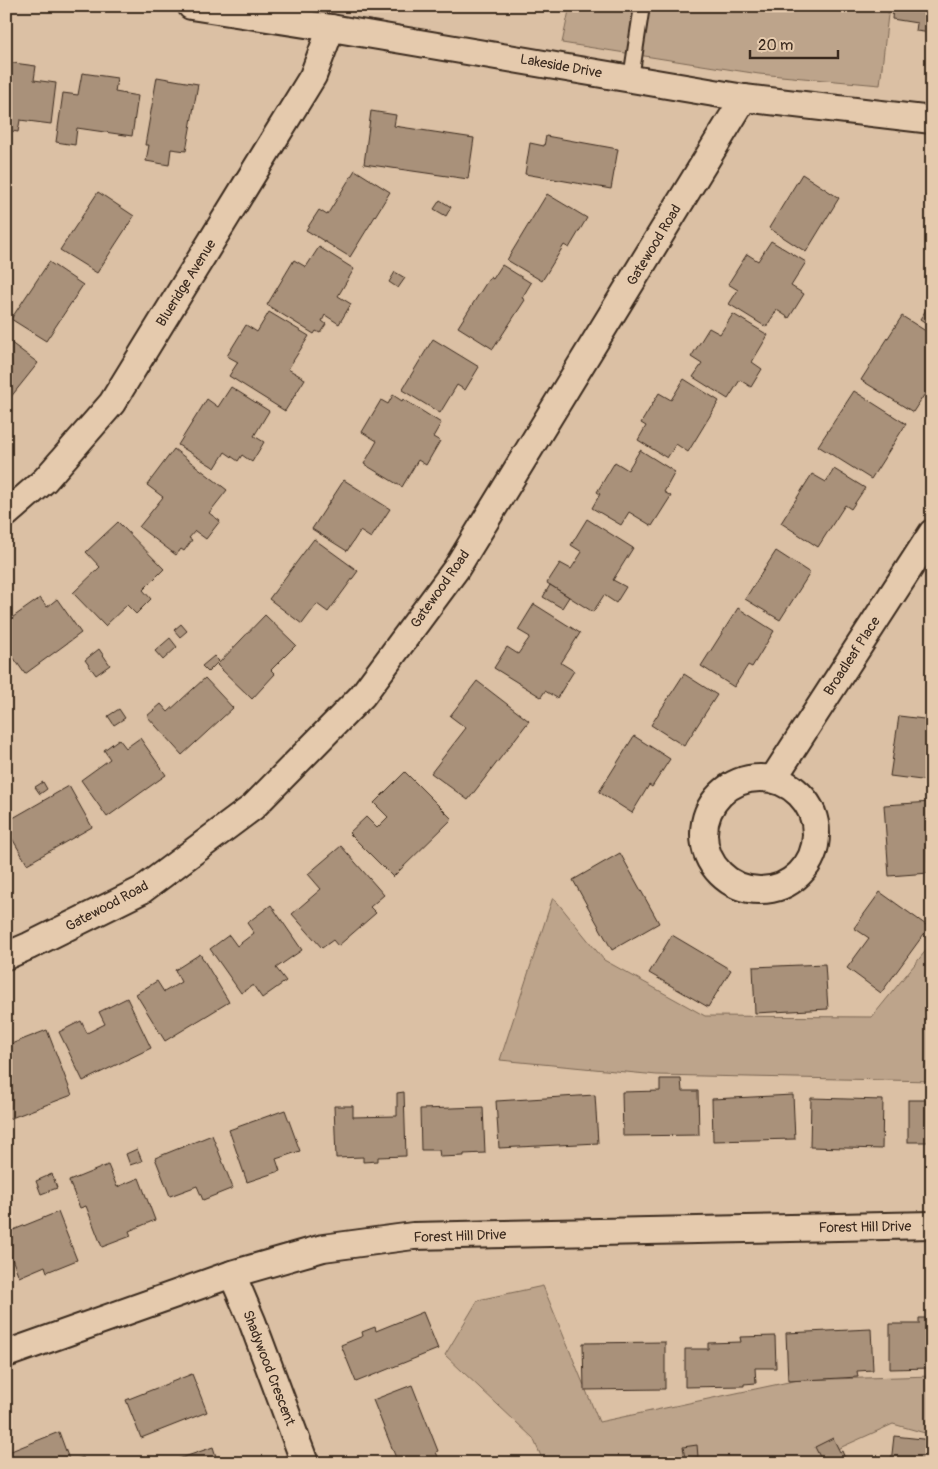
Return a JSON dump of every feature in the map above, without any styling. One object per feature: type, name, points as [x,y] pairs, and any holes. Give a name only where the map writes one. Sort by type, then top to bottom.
[{"type":"street","name":"Lakeside Drive","points":[[191,6],[744,98],[932,120]]},
{"type":"street","name":"Blueridge Avenue","points":[[6,514],[45,480],[112,403],[313,76],[331,28]]},
{"type":"street","name":"Gatewood Road","points":[[6,956],[142,890],[253,807],[362,696],[456,568],[744,98]]},
{"type":"street","name":"Broadleaf Place","points":[[773,779],[932,533]]},
{"type":"street","points":[[754,778],[773,779],[789,785],[804,798],[813,815],[816,835],[812,854],[808,864],[794,878],[777,887],[763,890],[744,888],[724,877],[711,862],[705,847],[704,827],[713,803],[727,788],[754,778]]},
{"type":"street","name":"Forest Hill Drive","points":[[6,1354],[232,1274],[323,1248],[413,1236],[932,1225]]},
{"type":"street","name":"Shadywood Crescent","points":[[232,1274],[252,1321],[305,1463]]},
{"type":"lane","points":[[632,78],[642,6]]},
{"type":"shaded area","points":[[570,6],[889,6],[880,85],[759,74],[562,43]]},
{"type":"shaded area","points":[[553,897],[604,960],[705,1016],[872,1017],[932,943],[932,1081],[657,1075],[500,1060]]},
{"type":"shaded area","points":[[543,1286],[599,1422],[798,1380],[932,1376],[932,1435],[893,1424],[806,1463],[544,1463],[533,1438],[445,1355],[478,1300]]},
{"type":"building","points":[[893,6],[932,6],[932,33],[916,31],[917,23],[892,19]]},
{"type":"building","points":[[6,62],[36,66],[34,80],[56,83],[51,124],[20,120],[18,132],[6,130]]},
{"type":"building","points":[[82,73],[117,78],[115,92],[138,96],[132,136],[77,128],[75,145],[56,142],[63,93],[78,95]]},
{"type":"building","points":[[157,77],[198,84],[186,151],[171,149],[169,165],[146,161],[149,145],[145,145]]},
{"type":"building","points":[[371,111],[396,115],[394,126],[474,138],[468,179],[364,164]]},
{"type":"building","points":[[546,136],[618,149],[611,189],[525,174],[530,143],[544,146]]},
{"type":"building","points":[[355,170],[390,192],[350,257],[306,230],[319,210],[327,215]]},
{"type":"building","points":[[802,174],[839,198],[806,252],[769,228]]},
{"type":"building","points":[[98,192],[134,216],[97,273],[60,250]]},
{"type":"building","points":[[547,194],[587,218],[569,248],[564,245],[542,281],[507,260]]},
{"type":"building","points":[[440,200],[451,207],[446,216],[434,209]]},
{"type":"building","points":[[771,241],[806,262],[791,286],[804,294],[789,318],[777,310],[766,327],[729,304],[738,290],[728,284],[747,254],[758,261]]},
{"type":"building","points":[[319,247],[354,269],[338,296],[351,304],[339,324],[325,315],[322,321],[326,324],[320,333],[316,331],[314,334],[267,305],[294,260],[306,267]]},
{"type":"building","points":[[49,262],[83,285],[46,341],[11,319]]},
{"type":"building","points":[[502,265],[531,283],[522,298],[525,300],[493,349],[458,327],[490,277],[493,279]]},
{"type":"building","points":[[395,272],[405,278],[398,288],[389,282]]},
{"type":"building","points":[[932,301],[932,327],[920,319]]},
{"type":"building","points":[[269,312],[309,336],[288,369],[305,379],[285,411],[229,376],[238,362],[227,356],[246,325],[257,332]]},
{"type":"building","points":[[733,314],[768,335],[752,362],[762,369],[751,387],[740,380],[728,399],[693,377],[702,364],[691,357],[709,328],[720,334]]},
{"type":"building","points":[[902,316],[932,335],[932,383],[913,412],[861,380]]},
{"type":"building","points":[[6,339],[38,363],[6,403]]},
{"type":"building","points":[[433,339],[479,367],[465,390],[457,385],[440,413],[402,390]]},
{"type":"building","points":[[684,379],[719,401],[688,452],[676,444],[667,458],[638,440],[646,426],[641,423],[659,393],[671,400]]},
{"type":"building","points":[[231,387],[269,411],[254,436],[264,442],[252,462],[242,455],[238,461],[225,452],[215,468],[178,445],[207,399],[218,407]]},
{"type":"building","points":[[854,391],[906,424],[871,479],[818,446]]},
{"type":"building","points":[[393,395],[402,401],[403,399],[441,423],[433,437],[440,441],[426,465],[418,460],[402,487],[364,464],[377,441],[362,432],[381,400],[388,404]]},
{"type":"building","points":[[174,449],[227,490],[209,513],[220,521],[206,539],[195,531],[189,538],[192,540],[184,551],[181,549],[176,555],[139,527],[163,497],[147,485]]},
{"type":"building","points":[[640,450],[675,472],[664,492],[671,496],[652,526],[629,512],[621,525],[592,508],[600,494],[597,492],[615,462],[628,470]]},
{"type":"building","points":[[834,469],[865,488],[851,509],[845,505],[818,547],[781,523],[812,474],[826,482]]},
{"type":"building","points":[[344,480],[390,509],[371,538],[360,531],[347,551],[312,529]]},
{"type":"building","points":[[587,519],[633,548],[613,580],[626,587],[616,603],[604,595],[593,612],[547,583],[560,563],[571,569],[582,552],[571,545]]},
{"type":"building","points":[[118,522],[164,569],[143,590],[151,599],[136,614],[127,605],[105,626],[73,593],[100,567],[86,552]]},
{"type":"building","points":[[314,539],[358,571],[328,612],[317,604],[302,624],[269,599]]},
{"type":"building","points":[[776,551],[810,573],[780,620],[745,599]]},
{"type":"building","points":[[550,585],[569,597],[562,608],[543,597]]},
{"type":"building","points":[[40,598],[47,607],[57,599],[81,633],[25,674],[6,647],[6,622]]},
{"type":"building","points":[[534,604],[580,633],[561,663],[574,671],[557,698],[545,691],[541,697],[494,668],[507,647],[518,654],[530,637],[518,630]]},
{"type":"building","points":[[738,608],[774,631],[752,667],[748,665],[734,687],[701,666]]},
{"type":"building","points":[[265,615],[296,645],[271,670],[275,674],[252,699],[217,665]]},
{"type":"building","points":[[181,624],[187,631],[180,637],[174,630]]},
{"type":"building","points":[[170,638],[177,647],[163,660],[155,651]]},
{"type":"building","points":[[99,649],[110,665],[96,675],[85,660]]},
{"type":"building","points":[[214,656],[219,661],[208,672],[202,666]]},
{"type":"building","points":[[932,671],[932,695],[928,694]]},
{"type":"building","points":[[684,674],[717,695],[684,746],[651,725]]},
{"type":"building","points":[[205,678],[233,708],[182,755],[147,716],[161,704],[168,712]]},
{"type":"building","points":[[477,681],[529,721],[468,800],[431,773],[466,728],[450,716]]},
{"type":"building","points":[[119,709],[125,718],[114,725],[108,716]]},
{"type":"building","points":[[899,716],[932,720],[932,764],[929,781],[890,776]]},
{"type":"building","points":[[634,736],[670,759],[652,787],[649,785],[632,813],[599,792]]},
{"type":"building","points":[[140,738],[166,775],[107,817],[81,780],[110,759],[104,750],[119,739],[126,748]]},
{"type":"building","points":[[405,772],[452,819],[393,877],[349,833],[366,817],[377,828],[388,817],[374,803]]},
{"type":"building","points":[[43,782],[47,789],[40,794],[35,787]]},
{"type":"building","points":[[69,786],[92,827],[27,864],[6,828],[6,822]]},
{"type":"building","points":[[932,802],[932,833],[927,833],[929,873],[889,876],[884,805]]},
{"type":"building","points":[[341,846],[384,895],[370,907],[376,913],[338,946],[333,940],[322,948],[292,914],[321,889],[308,874]]},
{"type":"building","points":[[620,853],[659,923],[612,950],[573,880]]},
{"type":"building","points":[[880,892],[929,927],[881,993],[847,968],[869,938],[854,928]]},
{"type":"building","points":[[271,905],[302,950],[276,968],[286,981],[262,998],[253,985],[241,993],[210,949],[229,935],[237,946],[254,933],[247,923]]},
{"type":"building","points":[[672,935],[731,970],[708,1007],[649,973]]},
{"type":"building","points":[[200,954],[229,1002],[165,1041],[136,994],[157,981],[164,992],[181,982],[175,970]]},
{"type":"building","points":[[825,964],[828,1009],[755,1013],[753,967]]},
{"type":"building","points":[[127,998],[151,1048],[83,1081],[59,1032],[81,1021],[87,1033],[105,1024],[99,1012]]},
{"type":"building","points":[[47,1030],[72,1095],[6,1120],[6,1046]]},
{"type":"building","points":[[660,1079],[681,1079],[682,1091],[698,1091],[699,1135],[623,1136],[622,1092],[660,1091]]},
{"type":"building","points":[[404,1092],[406,1156],[378,1157],[378,1161],[363,1162],[363,1157],[336,1158],[334,1106],[353,1106],[353,1117],[397,1116],[397,1093]]},
{"type":"building","points":[[595,1095],[598,1143],[499,1148],[496,1101]]},
{"type":"building","points":[[793,1095],[795,1139],[713,1141],[712,1099]]},
{"type":"building","points":[[811,1098],[883,1100],[882,1149],[810,1147]]},
{"type":"building","points":[[908,1100],[932,1100],[932,1142],[908,1142]]},
{"type":"building","points":[[483,1107],[485,1153],[440,1157],[439,1150],[421,1150],[420,1109]]},
{"type":"building","points":[[285,1110],[300,1151],[276,1159],[280,1171],[247,1182],[229,1130]]},
{"type":"building","points":[[212,1135],[233,1188],[203,1200],[197,1186],[170,1196],[155,1158]]},
{"type":"building","points":[[137,1149],[142,1161],[130,1165],[126,1154]]},
{"type":"building","points":[[108,1165],[117,1187],[139,1178],[155,1220],[129,1231],[131,1236],[102,1247],[86,1206],[80,1208],[69,1181]]},
{"type":"building","points":[[52,1174],[57,1188],[41,1194],[36,1181]]},
{"type":"building","points":[[58,1212],[77,1260],[47,1272],[45,1266],[19,1277],[6,1243],[6,1233]]},
{"type":"building","points":[[423,1312],[438,1349],[356,1382],[341,1345],[363,1336],[362,1332],[375,1327],[376,1331]]},
{"type":"building","points":[[919,1318],[932,1318],[932,1368],[890,1369],[890,1324],[919,1324]]},
{"type":"building","points":[[871,1329],[873,1370],[857,1371],[858,1377],[788,1381],[786,1333]]},
{"type":"building","points":[[775,1336],[776,1368],[755,1368],[756,1383],[744,1384],[744,1386],[685,1387],[685,1349],[708,1349],[708,1343],[741,1342],[740,1337]]},
{"type":"building","points":[[665,1342],[665,1389],[584,1390],[583,1343]]},
{"type":"building","points":[[192,1374],[207,1412],[141,1438],[126,1400]]},
{"type":"building","points":[[412,1385],[438,1451],[436,1452],[439,1459],[430,1463],[424,1463],[422,1458],[409,1463],[398,1463],[373,1400]]},
{"type":"building","points":[[59,1432],[70,1462],[83,1457],[86,1463],[6,1463],[6,1453]]},
{"type":"building","points":[[894,1436],[932,1440],[932,1463],[891,1463]]},
{"type":"building","points":[[833,1438],[840,1452],[842,1451],[847,1463],[819,1463],[822,1461],[815,1447]]},
{"type":"building","points":[[697,1445],[698,1457],[685,1459],[683,1447]]},
{"type":"building","points":[[213,1447],[218,1463],[174,1463],[173,1461]]}]
